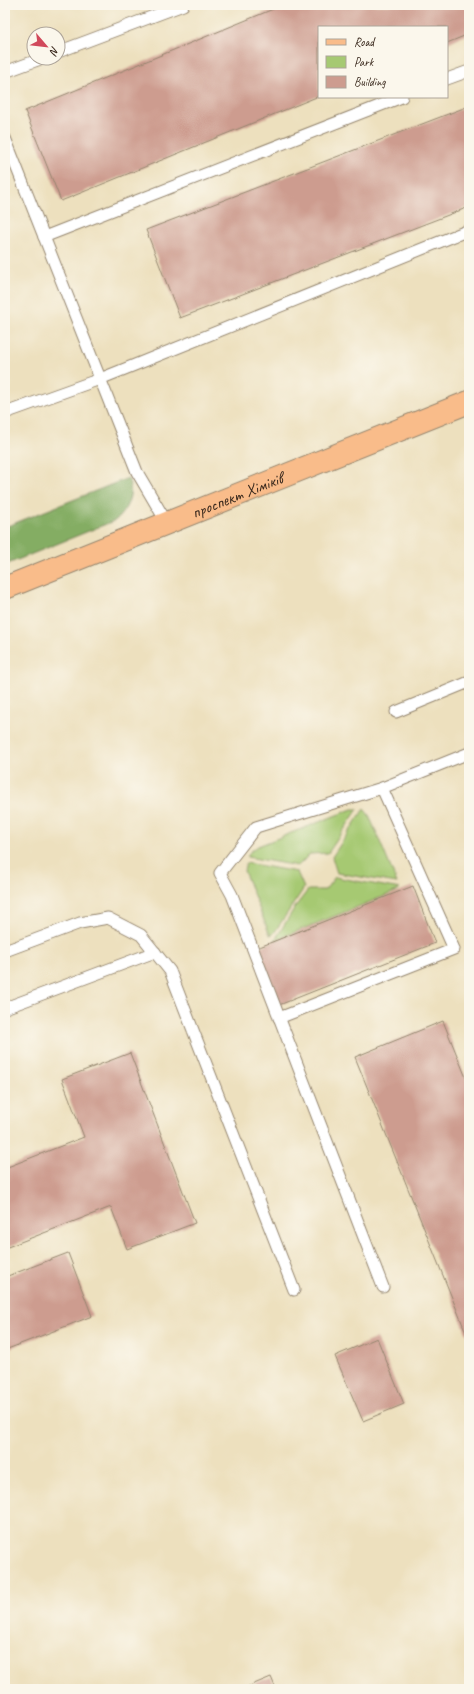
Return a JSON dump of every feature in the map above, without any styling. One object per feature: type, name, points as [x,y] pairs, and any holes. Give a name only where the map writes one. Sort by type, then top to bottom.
[{"type":"main road","name":"проспект Хіміків","points":[[5,588],[469,402]]},
{"type":"lane","points":[[66,49],[183,5]]},
{"type":"lane","points":[[5,72],[26,64]]},
{"type":"lane","points":[[448,79],[469,71]]},
{"type":"lane","points":[[44,237],[399,98]]},
{"type":"lane","points":[[5,138],[8,152],[44,237],[137,472],[167,523]]},
{"type":"lane","points":[[5,413],[100,379],[469,230]]},
{"type":"lane","points":[[396,712],[469,682]]},
{"type":"lane","points":[[383,1287],[232,895],[220,873],[256,827],[382,788],[469,753]]},
{"type":"lane","points":[[279,1018],[454,949],[382,788]]},
{"type":"lane","points":[[5,952],[80,923],[108,918],[141,935],[156,952],[170,972],[294,1290]]},
{"type":"lane","points":[[5,1008],[156,952]]},
{"type":"green space","points":[[128,478],[130,484],[129,501],[124,511],[116,520],[5,565],[5,527]]},
{"type":"green space","points":[[352,809],[358,809],[328,853],[310,854],[298,866],[247,857],[250,852],[258,846]]},
{"type":"green space","points":[[364,809],[369,815],[397,883],[337,873],[332,857]]},
{"type":"green space","points":[[246,863],[297,872],[304,888],[274,933],[270,935],[244,871]]},
{"type":"green space","points":[[335,877],[400,889],[275,940],[295,907],[308,890],[325,890]]},
{"type":"building","points":[[283,5],[469,5],[469,34],[448,43],[448,26],[318,26],[318,96],[61,201],[25,111]]},
{"type":"building","points":[[469,106],[469,207],[180,318],[146,230]]},
{"type":"building","points":[[413,886],[435,943],[279,1005],[257,948]]},
{"type":"building","points":[[443,1021],[469,1085],[469,1334],[467,1335],[355,1057]]},
{"type":"building","points":[[130,1053],[195,1223],[127,1249],[111,1207],[5,1248],[5,1168],[84,1137],[62,1079]]},
{"type":"building","points":[[68,1253],[92,1316],[5,1350],[5,1277]]},
{"type":"building","points":[[377,1338],[404,1404],[363,1421],[335,1356]]},
{"type":"building","points":[[271,1677],[276,1689],[242,1689]]}]
